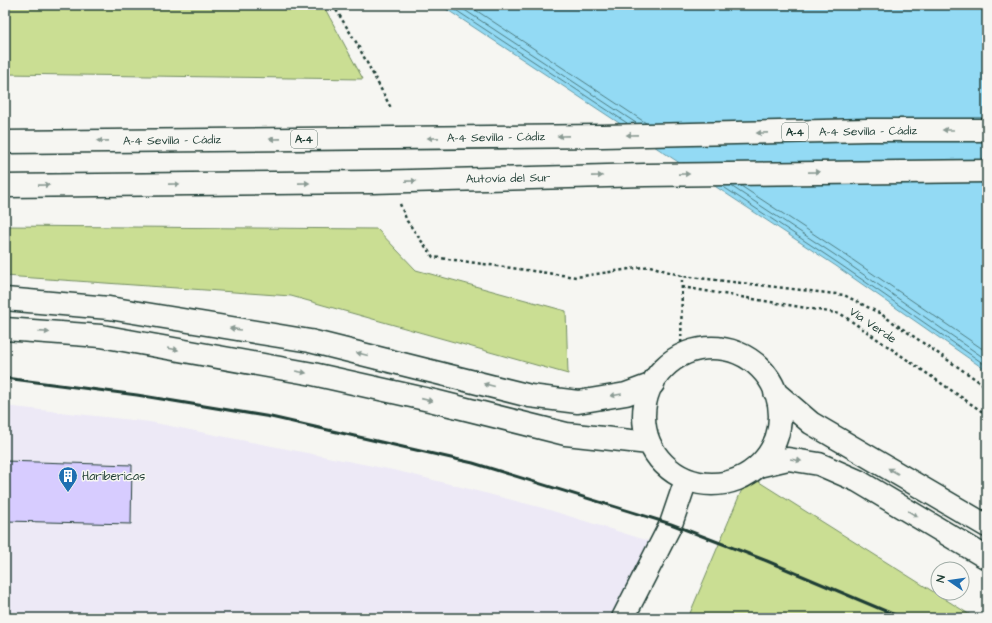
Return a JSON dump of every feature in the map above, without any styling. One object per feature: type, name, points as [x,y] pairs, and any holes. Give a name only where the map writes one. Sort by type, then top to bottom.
[{"type":"main road","name":"A-4 Sevilla - Cádiz","points":[[5,142],[602,136],[987,130]]},
{"type":"main road","name":"Autovía del Sur","points":[[5,186],[372,182],[645,175],[987,171]]},
{"type":"main road","points":[[5,299],[109,308],[310,341],[530,396],[578,402],[626,394],[654,384]]},
{"type":"main road","points":[[5,329],[101,336],[313,374],[566,434],[649,442]]},
{"type":"main road","points":[[704,348],[728,349],[748,358],[763,370],[773,385],[780,408],[779,432],[772,450],[758,466],[748,474],[731,482],[707,485],[686,480],[666,467],[649,442],[644,425],[647,396],[660,372],[681,355],[704,348]]},
{"type":"main road","points":[[775,392],[811,423],[987,526]]},
{"type":"main road","points":[[758,466],[788,458],[818,464],[858,481],[987,558]]},
{"type":"main road","points":[[623,618],[671,524],[686,480]]},
{"type":"path","points":[[333,5],[356,42],[391,108]]},
{"type":"path","points":[[400,204],[407,221],[433,257],[576,276],[650,266],[682,276],[844,295],[881,314],[987,387]]},
{"type":"path","points":[[681,355],[682,276]]},
{"type":"path","name":"Vía Verde","points":[[682,287],[841,314],[987,415]]},
{"type":"shaded area","points":[[5,406],[150,422],[398,471],[543,508],[652,542],[611,618],[5,618]]},
{"type":"green space","points":[[5,5],[323,5],[363,79],[5,74]]},
{"type":"green space","points":[[5,226],[377,229],[416,270],[566,311],[568,374],[291,296],[5,276]]},
{"type":"green space","points":[[748,475],[930,590],[930,601],[948,601],[975,618],[688,618]]},
{"type":"water","points":[[440,5],[987,5],[987,371],[836,266]]},
{"type":"building","name":"Haribericas","points":[[5,461],[132,465],[131,524],[5,521]]},
{"type":"railway","points":[[5,378],[137,395],[271,417],[473,463],[671,524],[767,561],[902,618]]},
{"type":"place","name":"Haribericas","points":[[68,493]]}]
